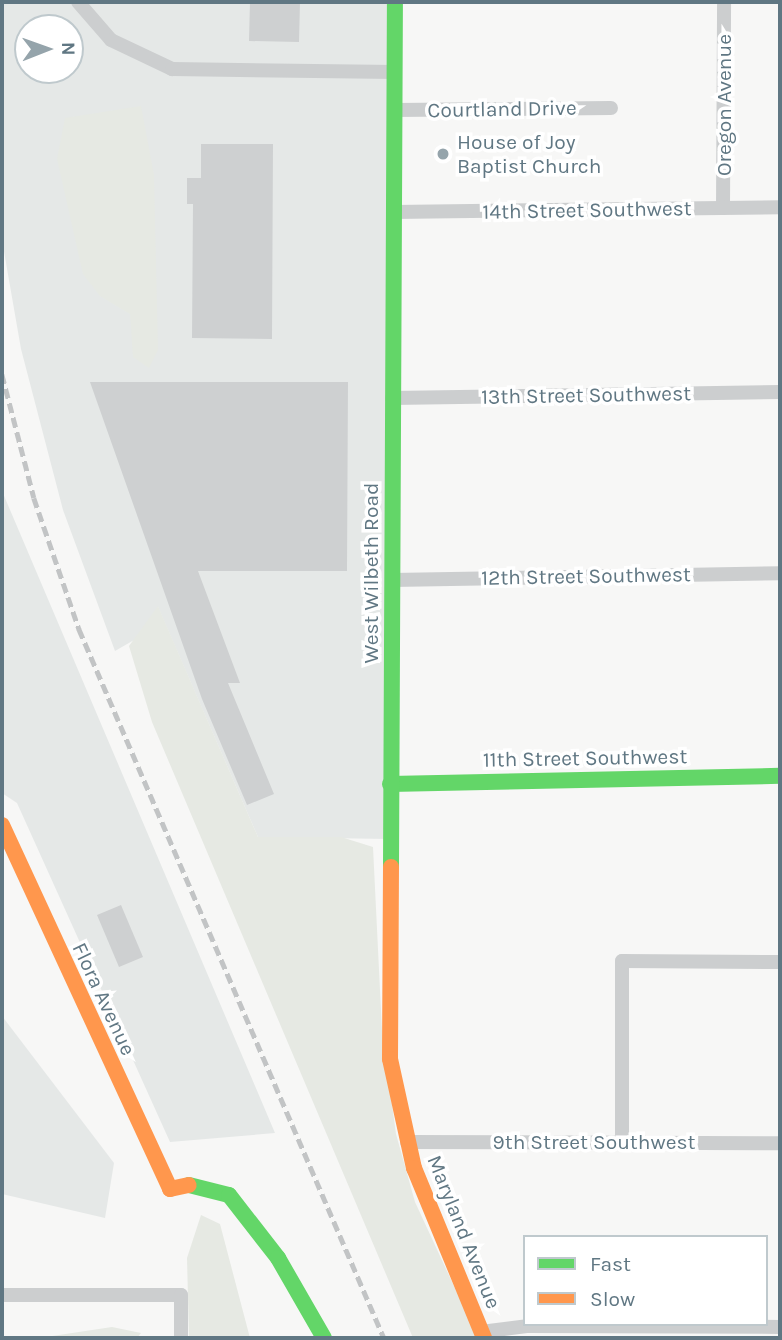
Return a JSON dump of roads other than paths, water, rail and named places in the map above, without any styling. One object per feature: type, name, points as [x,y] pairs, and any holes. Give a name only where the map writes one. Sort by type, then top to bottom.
[{"type":"main road","name":"West Wilbeth Road","points":[[395,2],[390,1059],[407,1142]]},
{"type":"main road","name":"11th Street Southwest","points":[[390,784],[780,776]]},
{"type":"main road","name":"Flora Avenue","points":[[2,825],[170,1189],[199,1183],[229,1195],[278,1258],[324,1338]]},
{"type":"main road","name":"Maryland Avenue","points":[[407,1142],[483,1335]]},
{"type":"street","points":[[78,2],[111,40],[172,69],[395,72]]},
{"type":"street","name":"Oregon Avenue","points":[[723,208],[724,2]]},
{"type":"street","name":"Courtland Drive","points":[[394,110],[611,108]]},
{"type":"street","name":"14th Street Southwest","points":[[394,212],[780,207]]},
{"type":"street","name":"13th Street Southwest","points":[[393,398],[780,391]]},
{"type":"street","name":"12th Street Southwest","points":[[392,580],[780,573]]},
{"type":"street","points":[[622,1142],[622,961],[780,962]]},
{"type":"street","name":"9th Street Southwest","points":[[407,1142],[780,1143]]},
{"type":"street","points":[[2,1295],[181,1295],[181,1338]]},
{"type":"street","points":[[483,1335],[527,1326],[780,1327]]},
{"type":"railway","points":[[2,374],[34,498],[79,629],[384,1338]]},
{"type":"place","name":"House of Joy Baptist Church","points":[[443,154]]}]
